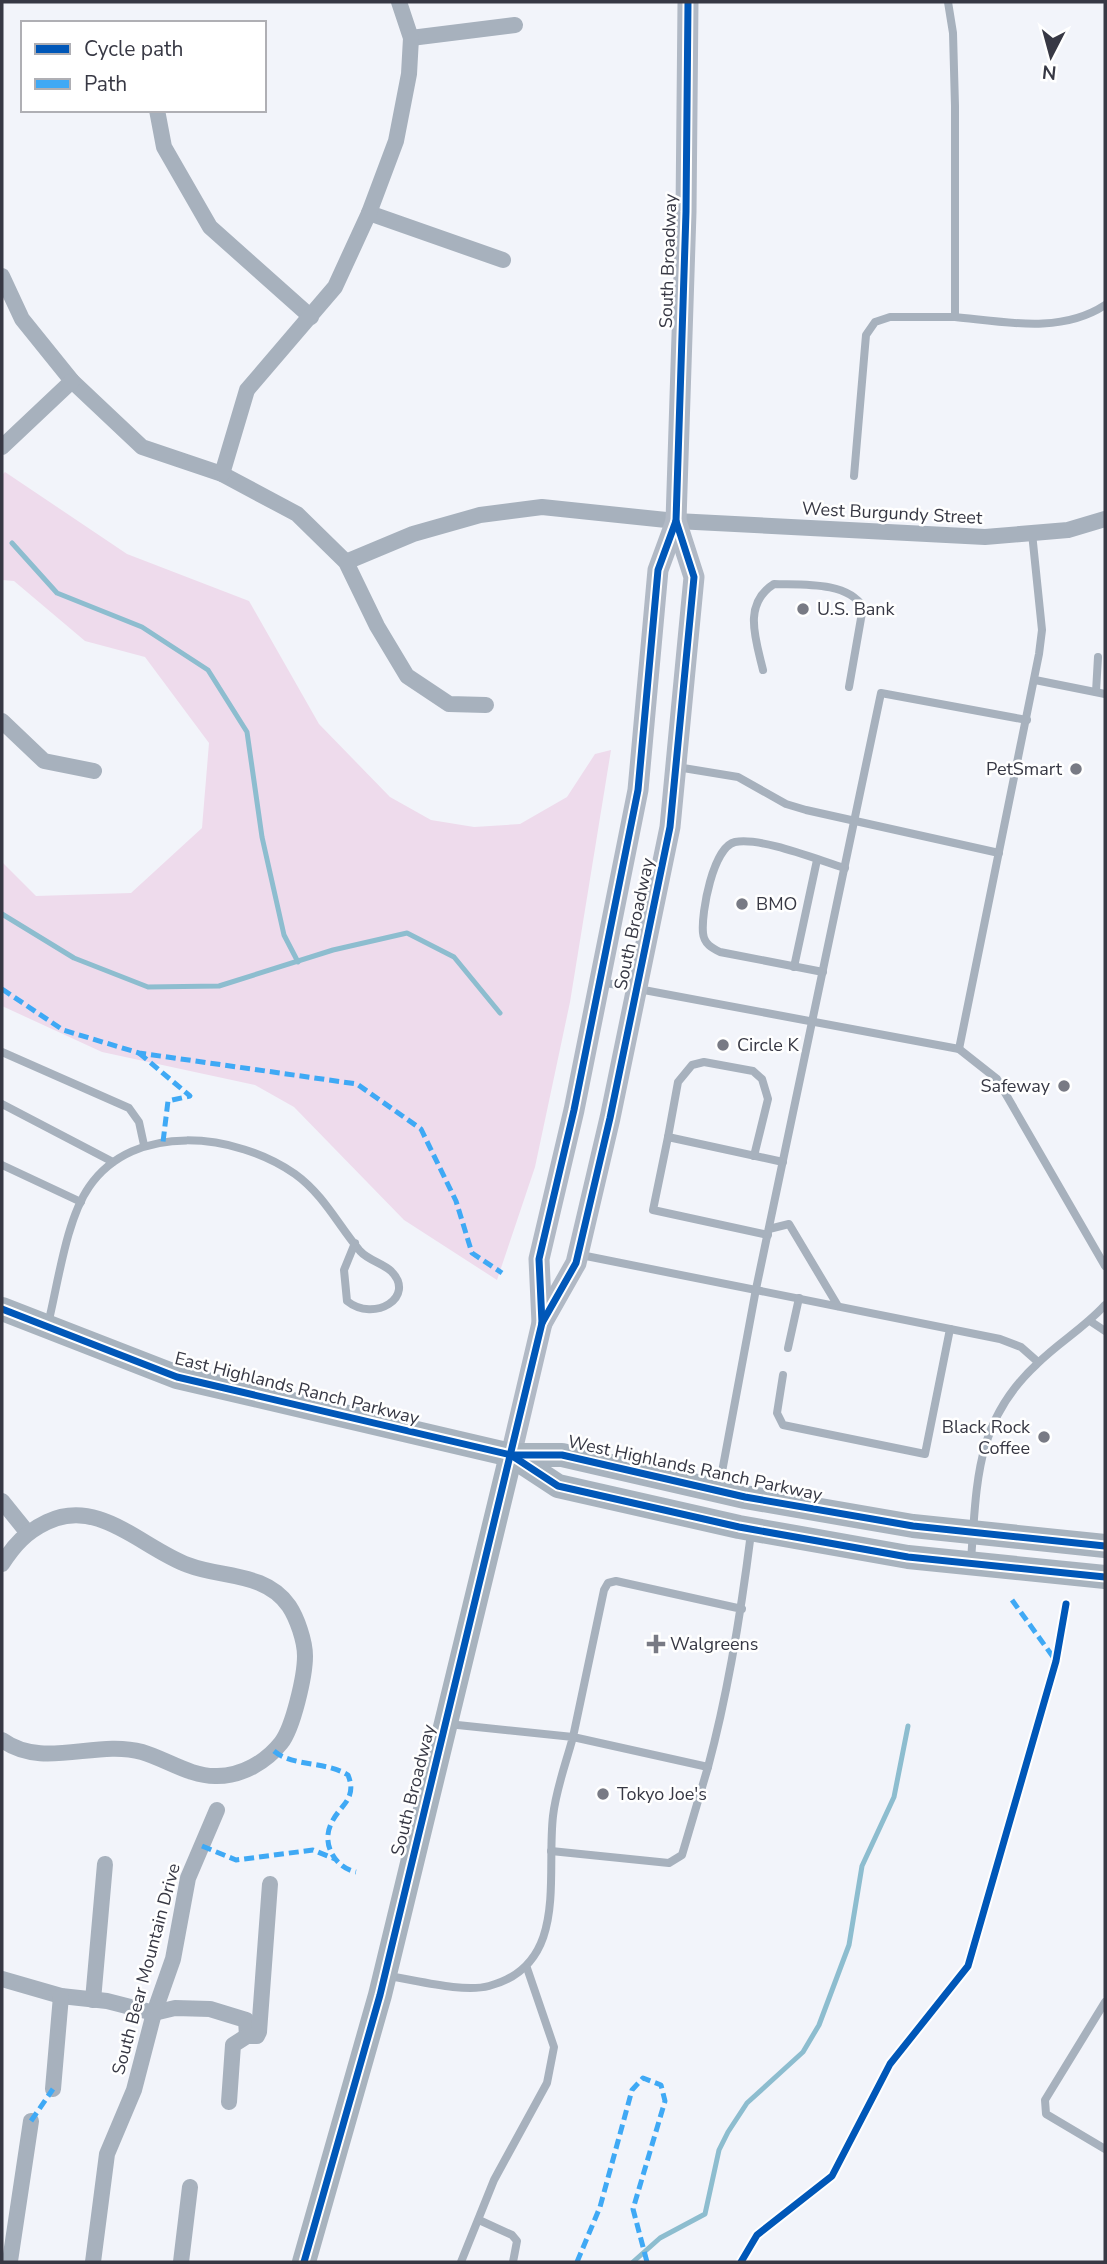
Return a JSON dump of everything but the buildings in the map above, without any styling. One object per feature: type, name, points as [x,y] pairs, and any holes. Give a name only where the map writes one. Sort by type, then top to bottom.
[{"type":"main road","name":"South Broadway","points":[[304,2262],[385,1976],[541,1323],[539,1259],[601,982],[638,790],[658,570],[676,521],[686,212],[688,2]]},
{"type":"main road","name":"South Broadway","points":[[541,1323],[578,1255],[670,827],[694,577],[676,521]]},
{"type":"main road","name":"East Highlands Ranch Parkway","points":[[2,1309],[177,1377],[511,1455]]},
{"type":"main road","name":"West Highlands Ranch Parkway","points":[[511,1455],[562,1455],[719,1491],[913,1526],[1105,1546]]},
{"type":"main road","points":[[511,1455],[558,1486],[751,1529],[908,1557],[1105,1577]]},
{"type":"street","points":[[222,474],[247,390],[335,287],[369,213],[396,141],[409,75],[411,38],[399,2]]},
{"type":"street","points":[[411,38],[515,25]]},
{"type":"street","points":[[157,112],[164,147],[210,227],[311,317]]},
{"type":"street","points":[[369,213],[503,260]]},
{"type":"street","points":[[2,276],[22,319],[72,381],[142,447],[222,474],[297,514],[346,562],[377,626],[407,676],[449,704],[486,705]]},
{"type":"street","points":[[2,447],[72,381]]},
{"type":"street","name":"West Burgundy Street","points":[[346,562],[413,534],[480,515],[530,509],[676,521],[985,537],[1068,530],[1105,519]]},
{"type":"street","points":[[2,721],[44,761],[94,771]]},
{"type":"street","points":[[2,1501],[27,1532]]},
{"type":"street","points":[[2,1564],[27,1532],[58,1517],[78,1514],[100,1518],[189,1566],[263,1584],[288,1604],[299,1627],[305,1656],[293,1717],[283,1741],[255,1766],[239,1773],[217,1776],[197,1773],[142,1752],[114,1746],[53,1754],[27,1752],[2,1740]]},
{"type":"street","name":"South Bear Mountain Drive","points":[[93,2262],[107,2154],[134,2090],[154,2013],[173,1959],[188,1878],[217,1810]]},
{"type":"street","points":[[93,2000],[105,1864]]},
{"type":"street","points":[[229,2102],[246,2038],[270,1884]]},
{"type":"street","points":[[2,1979],[61,1996],[154,2013],[176,2008],[210,2010],[246,2020],[246,2038]]},
{"type":"street","points":[[53,2089],[61,1996]]},
{"type":"street","points":[[10,2261],[31,2121]]},
{"type":"street","points":[[181,2262],[190,2187]]},
{"type":"lane","points":[[948,2],[953,33],[955,106],[955,317]]},
{"type":"lane","points":[[854,476],[866,335],[875,322],[890,317],[955,317],[1029,324],[1060,322],[1093,313],[1105,305]]},
{"type":"lane","points":[[959,1049],[1035,680],[1042,630],[1032,533]]},
{"type":"lane","points":[[763,670],[753,625],[758,599],[774,584],[815,585],[850,594],[863,607],[849,687]]},
{"type":"lane","points":[[1035,680],[1101,693],[1098,657]]},
{"type":"lane","points":[[719,1491],[756,1289],[881,693],[1027,720]]},
{"type":"lane","points":[[677,767],[738,776],[786,804],[999,853]]},
{"type":"lane","points":[[822,972],[720,952],[705,940],[703,934],[713,866],[726,846],[737,842],[754,843],[845,869]]},
{"type":"lane","points":[[794,967],[817,860]]},
{"type":"lane","points":[[601,982],[959,1049],[996,1079],[1105,1266]]},
{"type":"lane","points":[[2,1052],[129,1108],[139,1122],[144,1145]]},
{"type":"lane","points":[[754,1156],[768,1098],[762,1079],[753,1071],[704,1062],[692,1065],[678,1083],[653,1210],[768,1232],[789,1224],[838,1306]]},
{"type":"lane","points":[[2,1104],[113,1163]]},
{"type":"lane","points":[[668,1137],[783,1162]]},
{"type":"lane","points":[[48,1327],[81,1202],[88,1188],[113,1163],[144,1145],[198,1140],[265,1158],[295,1174],[338,1216],[362,1253],[392,1272],[397,1280],[394,1301],[382,1309],[365,1311],[347,1301],[344,1270],[355,1243]]},
{"type":"lane","points":[[2,1165],[81,1202]]},
{"type":"lane","points":[[578,1255],[1000,1339],[1021,1347],[1038,1362]]},
{"type":"lane","points":[[788,1348],[799,1298]]},
{"type":"lane","points":[[971,1564],[981,1457],[992,1422],[1007,1394],[1038,1362],[1090,1321],[1105,1305]]},
{"type":"lane","points":[[1090,1321],[1105,1331]]},
{"type":"lane","points":[[783,1375],[777,1413],[783,1425],[925,1454],[950,1329]]},
{"type":"lane","points":[[551,1851],[669,1863],[682,1855],[731,1678],[751,1529]]},
{"type":"lane","points":[[385,1976],[487,1987],[527,1968],[544,1937],[551,1908],[553,1813],[573,1737],[604,1590],[608,1583],[616,1581],[742,1609]]},
{"type":"lane","points":[[446,1724],[573,1737],[708,1767]]},
{"type":"lane","points":[[461,2262],[494,2180],[547,2083],[554,2046],[527,1968]]},
{"type":"lane","points":[[1105,2002],[1045,2100],[1045,2108],[1046,2114],[1105,2149]]},
{"type":"lane","points":[[479,2220],[512,2235],[517,2241],[513,2262]]},
{"type":"shaded area","points":[[5,472],[127,554],[249,601],[319,724],[390,797],[431,820],[474,827],[520,824],[567,797],[595,754],[611,750],[570,1002],[535,1167],[497,1280],[404,1220],[294,1107],[255,1085],[102,1052],[2,1006],[2,862],[36,896],[131,893],[202,828],[209,743],[145,657],[85,641],[14,581],[2,580],[2,475]]},
{"type":"waterway","points":[[12,543],[57,593],[142,627],[208,670],[247,732],[262,837],[284,935],[298,962]]},
{"type":"waterway","points":[[2,914],[74,958],[148,987],[219,986],[333,950],[407,933],[454,957],[500,1013]]},
{"type":"waterway","points":[[633,2262],[660,2238],[705,2214],[719,2150],[728,2132],[747,2103],[803,2052],[819,2025],[849,1945],[862,1866],[894,1797],[908,1726]]},
{"type":"marked path","points":[[2,989],[63,1030],[139,1053],[357,1084],[421,1129],[456,1201],[472,1253],[502,1273]]},
{"type":"marked path","points":[[139,1053],[190,1096],[168,1101],[163,1142]]},
{"type":"marked path","points":[[1012,1600],[1056,1661]]},
{"type":"marked path","points":[[274,1751],[290,1760],[330,1768],[348,1775],[351,1791],[334,1817],[328,1840],[337,1861],[356,1872]]},
{"type":"marked path","points":[[202,1846],[236,1860],[313,1850],[335,1859]]},
{"type":"marked path","points":[[577,2262],[600,2207],[632,2090],[643,2078],[661,2085],[665,2101],[633,2209],[647,2262]]},
{"type":"marked path","points":[[31,2121],[53,2089]]},
{"type":"cycle path","points":[[304,2262],[380,1995],[542,1323],[539,1259],[574,1110],[638,790],[658,570],[676,521],[686,212],[688,2]]},
{"type":"cycle path","points":[[542,1323],[576,1263],[610,1118],[670,827],[694,577],[676,521]]},
{"type":"cycle path","points":[[2,1309],[177,1377],[511,1455],[562,1455],[745,1497],[913,1526],[1105,1546]]},
{"type":"cycle path","points":[[511,1455],[558,1486],[739,1527],[908,1557],[1105,1577]]},
{"type":"cycle path","points":[[741,2262],[757,2235],[832,2176],[890,2064],[968,1966],[1056,1661],[1066,1604]]},
{"type":"place","name":"U.S. Bank","points":[[803,609]]},
{"type":"place","name":"PetSmart","points":[[1076,769]]},
{"type":"place","name":"BMO","points":[[742,904]]},
{"type":"place","name":"Circle K","points":[[723,1045]]},
{"type":"place","name":"Safeway","points":[[1064,1086]]},
{"type":"place","name":"Black Rock Coffee","points":[[1044,1437]]},
{"type":"place","name":"Walgreens","points":[[656,1644]]},
{"type":"place","name":"Tokyo Joe's","points":[[603,1794]]}]
